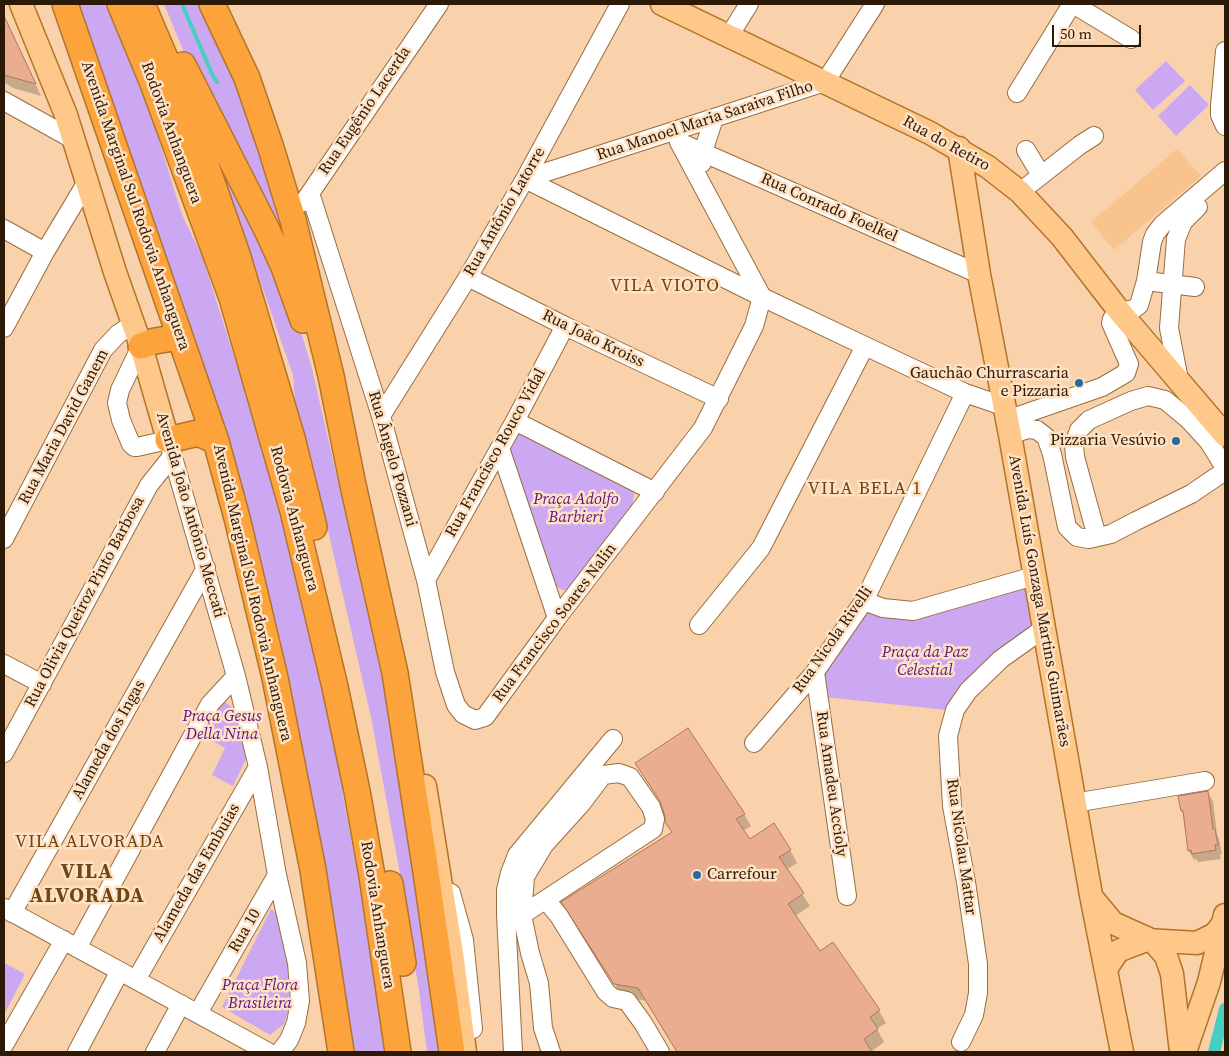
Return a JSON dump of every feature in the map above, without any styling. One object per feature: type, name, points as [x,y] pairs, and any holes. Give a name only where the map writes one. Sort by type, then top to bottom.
[{"type":"highway","name":"Avenida Marginal Sul Rodovia Anhanguera","points":[[64,4],[216,441],[237,518],[275,678],[313,870],[341,1052]]},
{"type":"highway","name":"Rodovia Anhanguera","points":[[120,4],[152,81],[232,298],[293,511],[336,687],[357,791],[372,876],[398,1052]]},
{"type":"highway","name":"Rodovia Anhanguera","points":[[142,4],[189,122],[237,254],[292,438],[352,680],[396,919],[415,1052]]},
{"type":"highway","points":[[158,4],[181,60],[284,267],[316,354],[352,486]]},
{"type":"highway","points":[[212,4],[246,78],[271,148],[293,220],[331,376],[352,486],[395,673],[428,881],[452,1052]]},
{"type":"highway","points":[[137,335],[155,341],[180,336]]},
{"type":"highway","points":[[171,447],[198,433],[216,441]]},
{"type":"main road","name":"Avenida João Antônio Meccati","points":[[21,4],[66,115],[171,447]]},
{"type":"main road","name":"Rua do Retiro","points":[[662,4],[958,148],[988,167],[1020,192],[1062,237],[1120,312],[1225,435]]},
{"type":"main road","name":"Avenida Luís Gonzaga Martins Guimarães","points":[[958,148],[1074,804],[1122,1052]]},
{"type":"main road","points":[[395,673],[422,772],[437,854],[465,1052]]},
{"type":"main road","points":[[1091,895],[1113,923],[1153,941],[1166,956],[1172,974],[1181,1052]]},
{"type":"main road","points":[[1106,969],[1118,951],[1146,940],[1197,943],[1215,934],[1224,920]]},
{"type":"main road","points":[[1185,1052],[1209,982],[1224,920]]},
{"type":"street","name":"Rua Eugênio Lacerda","points":[[293,220],[439,4]]},
{"type":"street","name":"Rua Antônio Latorre","points":[[380,416],[468,277],[525,179],[620,4]]},
{"type":"street","points":[[729,36],[749,4]]},
{"type":"street","name":"Rua Manoel Maria Saraiva Filho","points":[[525,179],[678,136],[714,118],[825,82],[875,4]]},
{"type":"street","points":[[1017,93],[1073,4],[1131,39]]},
{"type":"street","points":[[1225,51],[1220,106],[1220,115],[1225,126]]},
{"type":"street","points":[[4,101],[74,140]]},
{"type":"street","points":[[700,180],[703,152],[714,118]]},
{"type":"street","points":[[678,136],[762,297]]},
{"type":"street","name":"Rua Conrado Foelkel","points":[[678,136],[703,152],[979,274]]},
{"type":"street","points":[[1020,192],[1094,136]]},
{"type":"street","points":[[1026,150],[1041,175]]},
{"type":"street","points":[[1179,380],[1169,328],[1176,239],[1183,222],[1196,202],[1225,171]]},
{"type":"street","points":[[525,179],[762,297],[965,393],[1006,420],[1028,429],[1037,430],[1046,437],[1052,454],[1067,527],[1077,536],[1089,539],[1111,534],[1191,494],[1225,469],[1209,442],[1188,419],[1165,400],[1148,396],[1131,401],[1088,420],[1079,430],[1074,444],[1076,457],[1097,537]]},
{"type":"street","points":[[4,328],[45,252],[88,180]]},
{"type":"street","points":[[1006,420],[1102,386],[1126,374],[1130,364],[1111,323],[1114,316],[1120,312],[1134,309],[1139,305],[1146,281],[1155,234],[1163,224],[1225,184]]},
{"type":"street","name":"Rua Ângelo Pozzani","points":[[310,193],[380,416],[426,580],[445,672],[456,705],[463,714],[475,720]]},
{"type":"street","points":[[4,229],[45,252]]},
{"type":"street","name":"Rua João Kroiss","points":[[468,277],[565,326],[719,399]]},
{"type":"street","points":[[1146,281],[1195,287]]},
{"type":"street","name":"Rua Francisco Soares Nalin","points":[[475,720],[485,717],[557,618],[703,428],[754,326],[762,297]]},
{"type":"street","name":"Rua Francisco Rouco Vidal","points":[[426,580],[515,421],[565,326]]},
{"type":"street","name":"Rua Maria David Ganem","points":[[4,539],[103,350],[118,334],[137,335]]},
{"type":"street","points":[[137,335],[118,396],[117,403],[121,420],[131,444],[134,446],[171,447]]},
{"type":"street","points":[[699,625],[760,548],[865,346]]},
{"type":"street","name":"Rua Nicola Rivelli","points":[[754,743],[815,672],[864,601],[965,393]]},
{"type":"street","points":[[515,421],[655,492]]},
{"type":"street","name":"Avenida João Antônio Meccati","points":[[171,447],[236,676],[258,767],[277,875],[297,963],[300,1001],[296,1023],[284,1046]]},
{"type":"street","name":"Rua Olivia Queiroz Pinto Barbosa","points":[[4,753],[149,484],[171,447]]},
{"type":"street","points":[[500,448],[557,618]]},
{"type":"street","name":"Alameda dos Ingas","points":[[8,910],[206,568]]},
{"type":"street","points":[[864,601],[882,608],[913,611],[1034,576]]},
{"type":"street","name":"Rua Nicolau Mattar","points":[[961,1042],[974,1015],[978,993],[978,964],[952,806],[948,736],[955,710],[968,691],[1001,659],[1043,629]]},
{"type":"street","points":[[4,664],[42,684]]},
{"type":"street","name":"Rua Amadeu Accioly","points":[[815,672],[847,896]]},
{"type":"street","points":[[4,1045],[70,944],[210,704],[236,676]]},
{"type":"street","points":[[551,1052],[543,1028],[540,983],[530,953],[522,915],[526,878],[544,846],[581,804],[592,777],[613,739]]},
{"type":"street","name":"Alameda das Embuias","points":[[136,980],[258,767]]},
{"type":"street","points":[[512,1051],[506,890],[517,855],[592,777],[619,773],[630,777],[655,819],[653,829],[522,915]]},
{"type":"street","points":[[1074,804],[1205,781]]},
{"type":"street","points":[[437,854],[453,898],[464,940],[475,1052]]},
{"type":"street","name":"Rua 10","points":[[198,1013],[277,875]]},
{"type":"street","points":[[546,900],[559,916],[606,992],[613,998],[627,1001],[644,1023],[660,1052]]},
{"type":"street","points":[[8,910],[268,1052]]},
{"type":"street","points":[[77,1052],[120,970]]},
{"type":"street","points":[[155,1052],[180,1004]]},
{"type":"shaded area","points":[[1177,149],[1201,176],[1114,250],[1091,222]]},
{"type":"green space","points":[[75,4],[105,4],[115,24],[152,118],[182,215],[202,256],[258,431],[298,582],[334,735],[344,801],[391,1052],[352,1052],[301,751]]},
{"type":"green space","points":[[164,4],[205,4],[238,80],[295,263],[191,69]]},
{"type":"green space","points":[[1166,61],[1185,81],[1153,110],[1135,90]]},
{"type":"green space","points":[[1190,85],[1209,105],[1176,136],[1158,116]]},
{"type":"green space","points":[[209,135],[300,328],[312,369],[388,698],[440,1052],[427,1052],[403,890],[371,717],[328,530],[296,416],[293,375]]},
{"type":"green space","name":"Praça Adolfo Barbieri","points":[[514,427],[631,487],[634,494],[631,513],[569,590],[562,590],[551,580],[503,448]]},
{"type":"green space","name":"Praça da Paz Celestial","points":[[1030,581],[1035,628],[991,659],[946,710],[825,697],[823,671],[867,609],[911,619]]},
{"type":"green space","name":"Praça Gesus Della Nina","points":[[223,701],[232,707],[249,753],[233,786],[212,775],[225,748],[199,733]]},
{"type":"green space","name":"Praça Flora Brasileira","points":[[271,909],[280,916],[289,977],[289,1008],[284,1024],[270,1035],[222,1007]]},
{"type":"green space","points":[[4,963],[25,974],[4,1015]]},
{"type":"building","points":[[4,16],[36,84],[4,75]]},
{"type":"building","name":"Carrefour","points":[[688,728],[745,814],[736,819],[750,839],[774,823],[791,850],[779,857],[804,893],[788,904],[820,951],[833,942],[880,1010],[870,1017],[878,1029],[864,1039],[872,1052],[677,1052],[638,988],[614,984],[561,902],[672,832],[665,822],[660,801],[635,763]]},
{"type":"building","points":[[1208,791],[1213,829],[1215,829],[1218,845],[1215,845],[1216,850],[1192,854],[1191,850],[1188,851],[1183,811],[1181,811],[1178,796]]},
{"type":"waterway","points":[[182,4],[217,82]]},
{"type":"waterway","points":[[1214,1052],[1225,1009]]},
{"type":"place","name":"Gauchão Churrascaria e Pizzaria","points":[[1079,383]]},
{"type":"place","name":"Pizzaria Vesúvio","points":[[1176,441]]},
{"type":"place","name":"Carrefour","points":[[697,875]]},
{"type":"district","name":"VILA VIOTO","points":[[665,286]]},
{"type":"district","name":"VILA BELA 1","points":[[865,489]]},
{"type":"district","name":"VILA ALVORADA","points":[[90,842]]},
{"type":"district","name":"VILA ALVORADA","points":[[87,885]]}]
